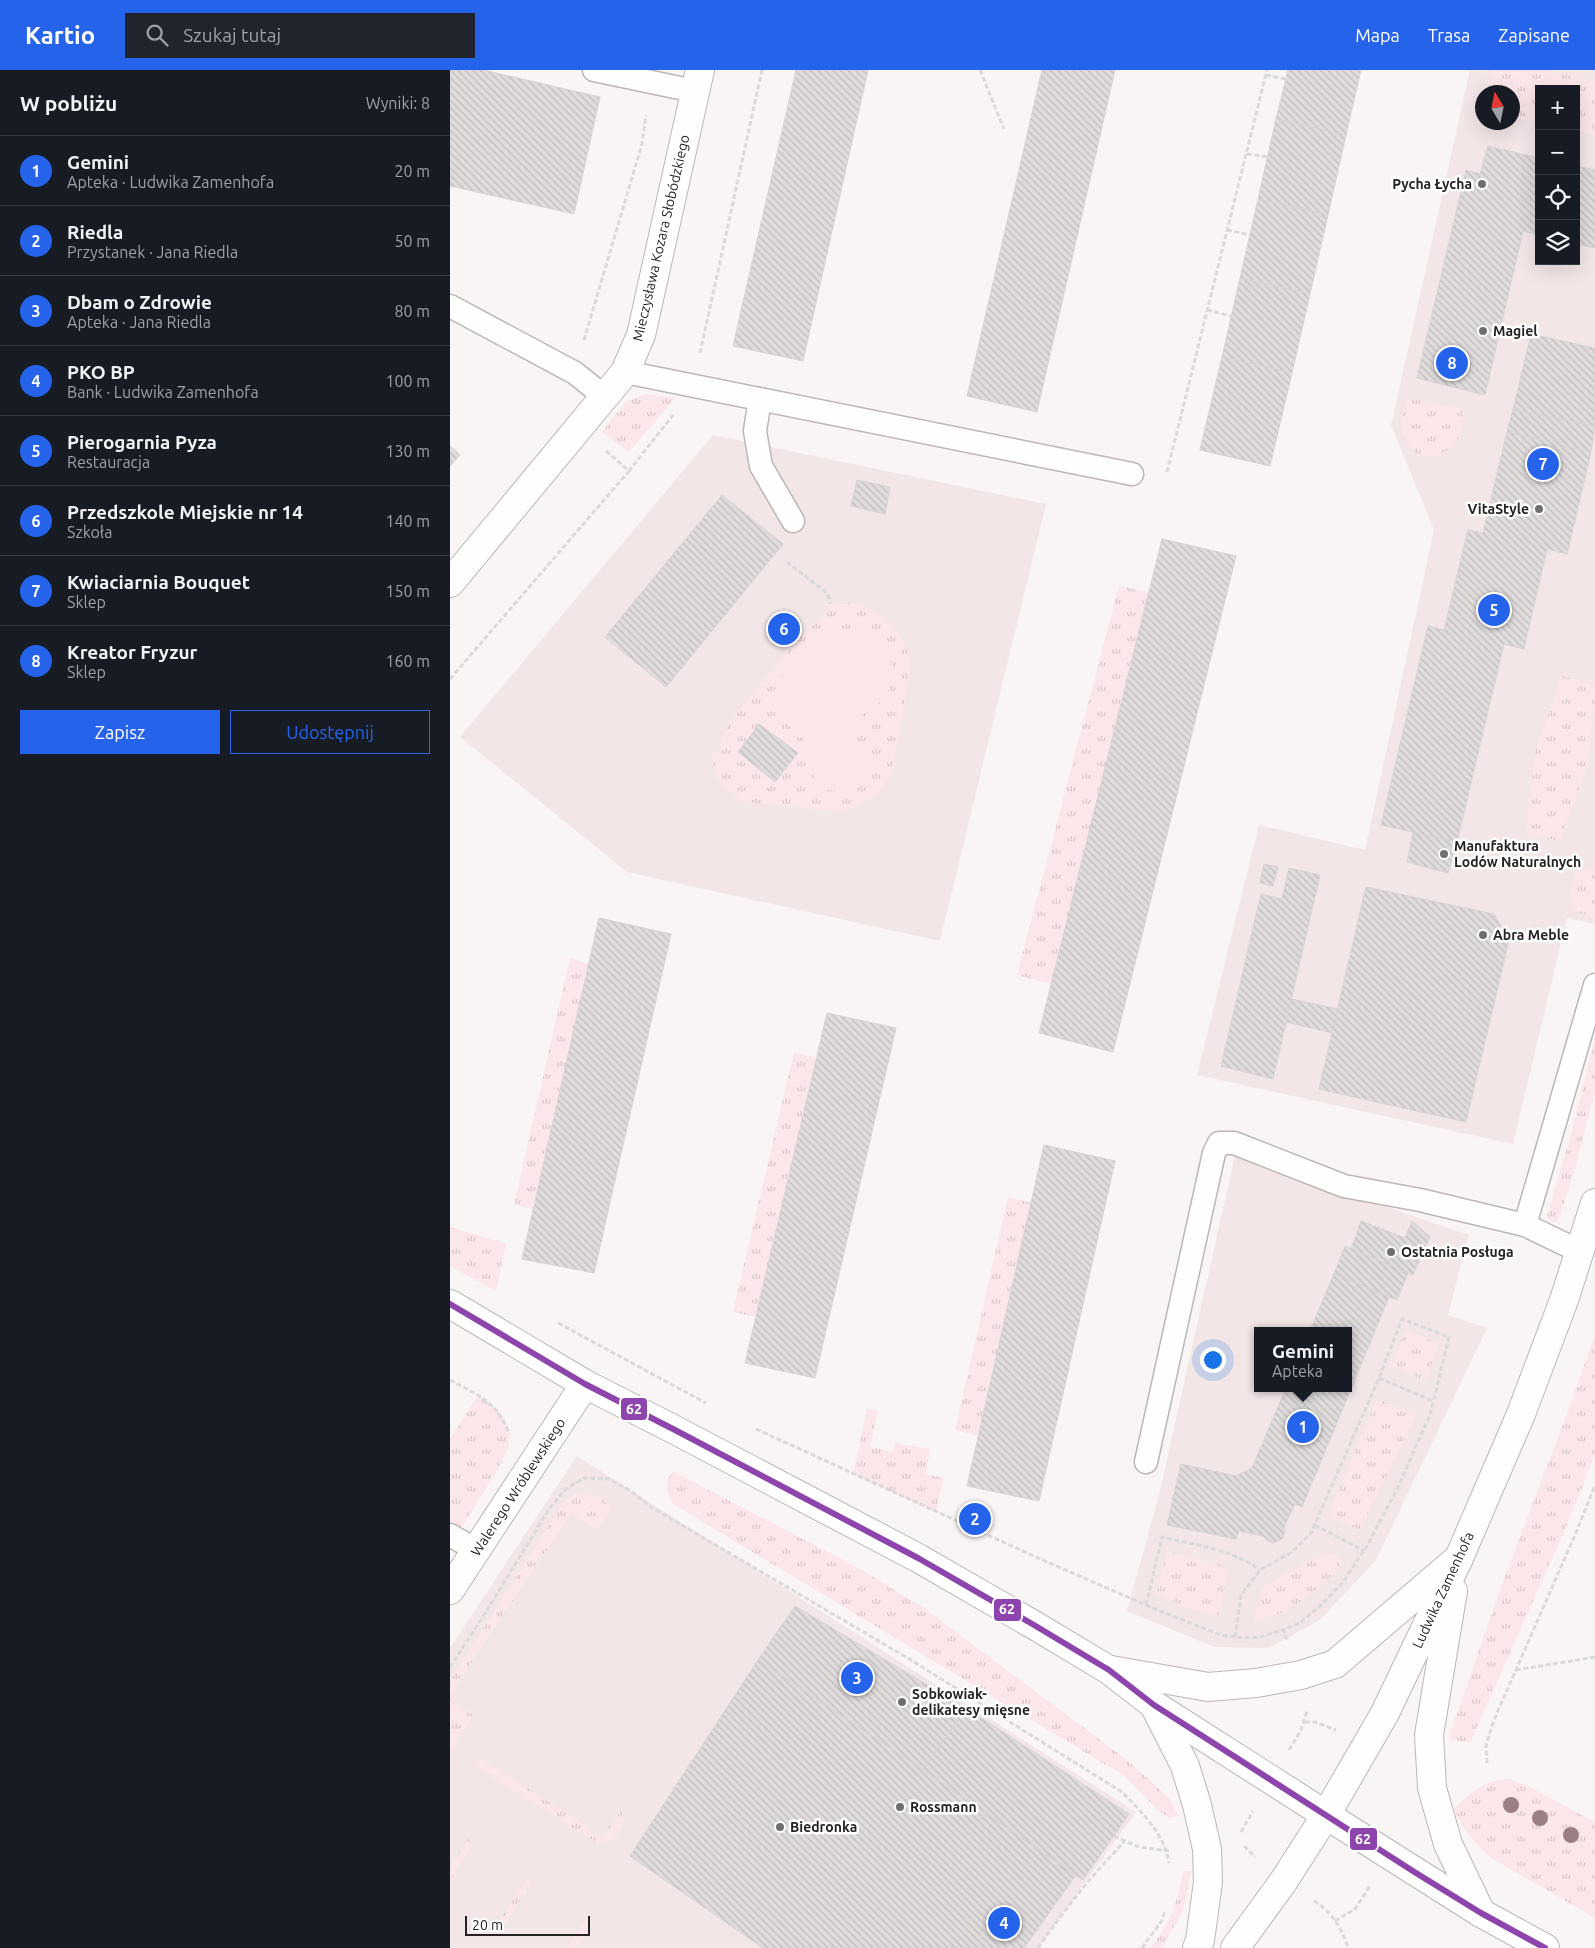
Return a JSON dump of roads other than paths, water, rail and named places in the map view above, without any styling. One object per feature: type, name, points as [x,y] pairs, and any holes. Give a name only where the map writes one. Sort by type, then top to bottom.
[{"type":"street","name":"Mieczysława Kozara Słobódzkiego","points":[[450,583],[625,372],[641,335],[697,81]]},
{"type":"street","name":"Ludwika Zamenhofa","points":[[1235,1948],[1283,1882],[1326,1815],[1385,1714],[1459,1558],[1521,1414],[1564,1300],[1595,1203]]},
{"type":"street","points":[[450,1304],[585,1384],[918,1558],[1109,1670],[1154,1706],[1481,1913],[1545,1948]]},
{"type":"street","name":"Walerego Wróblewskiego","points":[[450,1590],[585,1384]]},
{"type":"street","points":[[1109,1670],[1208,1687],[1256,1683],[1301,1675],[1335,1664],[1459,1558]]},
{"type":"street","points":[[1459,1558],[1429,1735],[1432,1788],[1437,1812],[1448,1844],[1481,1913]]},
{"type":"street","points":[[1154,1706],[1185,1766],[1197,1804],[1207,1849],[1208,1882],[1200,1940],[1197,1948]]},
{"type":"lane","points":[[594,70],[649,82],[697,81]]},
{"type":"lane","points":[[450,306],[574,373],[606,396]]},
{"type":"lane","points":[[625,372],[1132,474]]},
{"type":"lane","points":[[760,399],[756,431],[761,466],[793,521]]},
{"type":"lane","points":[[1525,1225],[1595,985]]},
{"type":"lane","points":[[1146,1462],[1212,1163],[1219,1143],[1234,1144],[1344,1186],[1420,1200],[1525,1225],[1579,1251]]},
{"type":"lane","points":[[450,1534],[476,1550]]},
{"type":"place","name":"Pycha Łycha","points":[[1482,184]]},
{"type":"place","name":"Magiel","points":[[1483,331]]},
{"type":"place","name":"Kreator Fryzur","points":[[1452,363]]},
{"type":"place","name":"Kwiaciarnia Bouquet","points":[[1543,464]]},
{"type":"place","name":"VitaStyle","points":[[1539,509]]},
{"type":"place","name":"Pierogarnia Pyza","points":[[1494,610]]},
{"type":"place","name":"Przedszkole Miejskie nr 14","points":[[784,629]]},
{"type":"place","name":"Manufaktura Lodów Naturalnych","points":[[1444,854]]},
{"type":"place","name":"Abra Meble","points":[[1483,935]]},
{"type":"place","name":"Ostatnia Posługa","points":[[1391,1252]]},
{"type":"place","name":"Gemini","points":[[1303,1427]]},
{"type":"place","name":"Riedla","points":[[975,1519]]},
{"type":"place","name":"Dbam o Zdrowie","points":[[857,1678]]},
{"type":"place","name":"Sobkowiak- delikatesy mięsne","points":[[902,1702]]},
{"type":"place","name":"Rossmann","points":[[900,1807]]},
{"type":"place","name":"Biedronka","points":[[780,1827]]},
{"type":"place","name":"PKO BP","points":[[1004,1923]]}]
